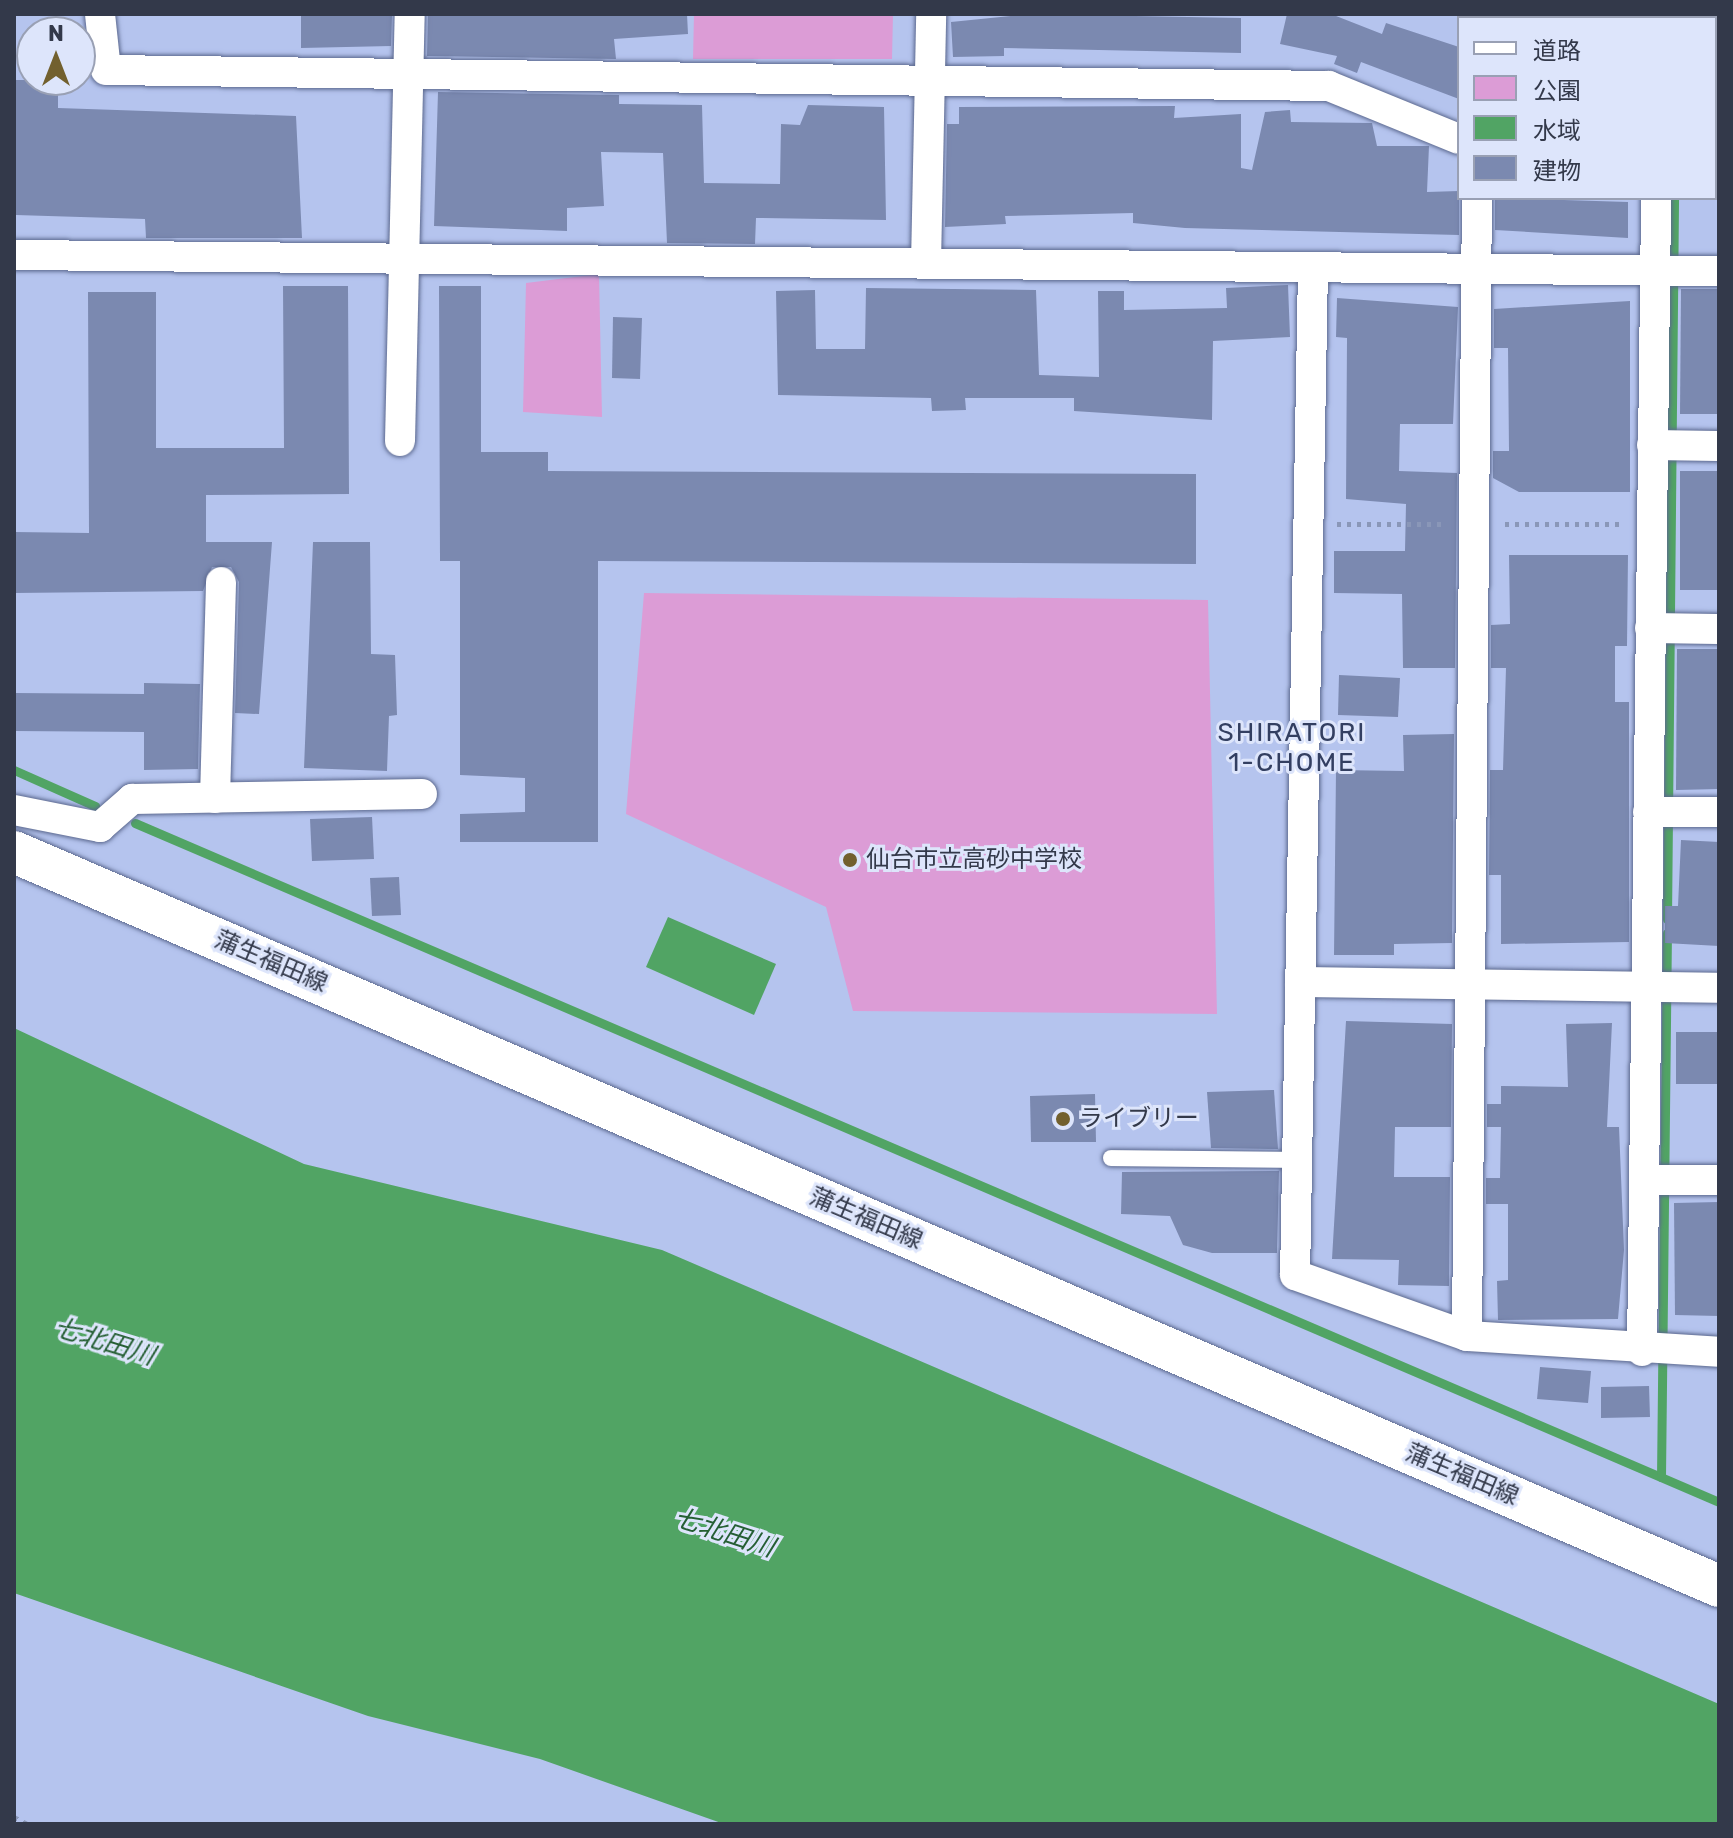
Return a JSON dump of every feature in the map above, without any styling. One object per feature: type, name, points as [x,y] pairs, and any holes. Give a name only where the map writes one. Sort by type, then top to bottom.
[{"type":"main road","name":"蒲生福田線","points":[[14,852],[1719,1586]]},
{"type":"street","points":[[100,14],[106,70],[408,78],[1329,86],[1457,138]]},
{"type":"street","points":[[400,441],[410,14]]},
{"type":"street","points":[[926,263],[931,14]]},
{"type":"street","points":[[1467,1336],[1477,200]]},
{"type":"street","points":[[1656,200],[1667,270],[1656,1351]]},
{"type":"street","points":[[14,255],[403,256],[1719,271]]},
{"type":"street","points":[[1313,267],[1295,1275],[1467,1336],[1656,1351],[1719,1352]]},
{"type":"street","points":[[1665,445],[1719,446]]},
{"type":"street","points":[[215,798],[221,582]]},
{"type":"street","points":[[1664,629],[1719,629]]},
{"type":"street","points":[[14,810],[100,827],[132,799],[422,794]]},
{"type":"street","points":[[1661,812],[1719,812]]},
{"type":"street","points":[[1300,982],[1719,988]]},
{"type":"street","points":[[1657,1180],[1719,1180]]},
{"type":"lane","points":[[1111,1158],[1297,1160]]},
{"type":"path","points":[[14,1817],[27,1824]]},
{"type":"green space","points":[[694,14],[893,14],[892,59],[693,59]]},
{"type":"green space","points":[[599,274],[602,417],[523,412],[526,283]]},
{"type":"green space","points":[[644,593],[1208,600],[1217,1014],[853,1011],[826,907],[626,814]]},
{"type":"water","points":[[668,917],[776,964],[754,1015],[646,967]]},
{"type":"water","name":"七北田川","points":[[14,1028],[304,1164],[662,1250],[1719,1704],[1719,1824],[724,1824],[540,1759],[368,1716],[14,1593]]},
{"type":"building","points":[[301,14],[392,14],[391,46],[301,48]]},
{"type":"building","points":[[428,14],[687,14],[688,34],[614,39],[616,59],[427,56]]},
{"type":"building","points":[[1029,14],[1241,18],[1241,53],[1004,48],[1004,56],[953,57],[951,22]]},
{"type":"building","points":[[1287,14],[1331,14],[1382,34],[1386,23],[1457,46],[1457,98],[1361,62],[1357,73],[1334,64],[1337,56],[1280,44]]},
{"type":"building","points":[[14,80],[16,96],[58,96],[58,108],[296,116],[302,238],[146,238],[145,219],[16,215]]},
{"type":"building","points":[[438,92],[619,95],[619,104],[702,105],[704,183],[780,184],[781,124],[800,125],[808,105],[884,107],[886,220],[756,218],[755,244],[667,243],[663,153],[601,152],[604,206],[567,208],[567,231],[434,226]]},
{"type":"building","points":[[1175,106],[1174,118],[1241,114],[1241,168],[1252,170],[1265,112],[1290,110],[1291,122],[1372,123],[1377,146],[1429,146],[1427,192],[1457,191],[1459,235],[1185,228],[1133,223],[1133,213],[1005,216],[1006,224],[945,227],[947,124],[959,124],[959,107]]},
{"type":"building","points":[[1495,200],[1628,202],[1628,238],[1495,230]]},
{"type":"building","points":[[1288,285],[1290,337],[1213,341],[1212,420],[1074,411],[1074,398],[965,398],[966,410],[932,411],[931,398],[778,395],[776,291],[815,290],[816,349],[865,349],[866,288],[1036,290],[1039,375],[1099,377],[1098,291],[1124,291],[1124,310],[1227,308],[1226,288]]},
{"type":"building","points":[[283,286],[348,286],[349,494],[206,495],[206,542],[272,542],[259,714],[235,713],[239,582],[231,567],[212,567],[203,591],[14,593],[14,532],[89,533],[88,292],[156,292],[156,448],[284,448]]},
{"type":"building","points":[[439,286],[481,286],[481,452],[548,452],[548,471],[1196,474],[1196,564],[598,561],[598,842],[460,842],[460,814],[525,812],[525,778],[460,775],[460,561],[440,561]]},
{"type":"building","points":[[1681,289],[1719,289],[1719,414],[1680,414]]},
{"type":"building","points":[[1337,298],[1458,307],[1453,424],[1400,424],[1399,471],[1457,473],[1455,668],[1403,668],[1402,594],[1334,593],[1334,551],[1405,551],[1406,504],[1346,499],[1347,338],[1336,337]]},
{"type":"building","points":[[1630,301],[1630,492],[1519,492],[1493,478],[1493,451],[1509,451],[1508,348],[1494,348],[1494,309]]},
{"type":"building","points":[[613,317],[642,318],[640,379],[612,378]]},
{"type":"building","points":[[1680,471],[1719,471],[1719,590],[1680,590]]},
{"type":"building","points":[[313,542],[370,542],[371,654],[395,655],[397,715],[389,716],[387,771],[304,768]]},
{"type":"building","points":[[1509,555],[1628,555],[1627,646],[1615,646],[1615,702],[1629,702],[1629,942],[1501,944],[1501,875],[1489,875],[1490,770],[1503,770],[1506,668],[1491,668],[1491,625],[1510,624]]},
{"type":"building","points":[[1677,649],[1719,649],[1719,789],[1676,790]]},
{"type":"building","points":[[1339,675],[1400,678],[1398,717],[1338,715]]},
{"type":"building","points":[[144,683],[200,684],[198,769],[144,770],[144,732],[14,731],[14,693],[144,694]]},
{"type":"building","points":[[1454,734],[1452,943],[1394,944],[1394,955],[1334,955],[1336,770],[1404,771],[1403,735]]},
{"type":"building","points":[[372,817],[374,859],[312,861],[310,819]]},
{"type":"building","points":[[1681,840],[1719,842],[1719,946],[1665,943],[1665,906],[1678,906]]},
{"type":"building","points":[[399,877],[401,915],[372,916],[370,878]]},
{"type":"building","points":[[1346,1021],[1452,1024],[1451,1127],[1395,1127],[1394,1177],[1450,1177],[1449,1286],[1398,1285],[1399,1260],[1332,1259]]},
{"type":"building","points":[[1612,1023],[1607,1127],[1619,1127],[1624,1250],[1618,1319],[1498,1320],[1497,1281],[1508,1280],[1508,1204],[1486,1204],[1486,1178],[1500,1178],[1501,1127],[1487,1127],[1487,1104],[1501,1104],[1501,1086],[1568,1087],[1566,1024]]},
{"type":"building","points":[[1676,1032],[1719,1032],[1719,1084],[1676,1084]]},
{"type":"building","points":[[1274,1090],[1278,1149],[1211,1148],[1207,1092]]},
{"type":"building","name":"ライブリー","points":[[1095,1094],[1096,1142],[1031,1142],[1030,1096]]},
{"type":"building","points":[[1279,1171],[1277,1253],[1212,1253],[1183,1245],[1170,1216],[1121,1214],[1122,1172]]},
{"type":"building","points":[[1719,1202],[1719,1316],[1675,1315],[1674,1203]]},
{"type":"building","points":[[1540,1367],[1591,1371],[1588,1403],[1537,1399]]},
{"type":"building","points":[[1649,1386],[1650,1417],[1601,1418],[1601,1387]]},
{"type":"waterway","points":[[1667,919],[1674,200]]},
{"type":"waterway","points":[[14,770],[95,806]]},
{"type":"waterway","points":[[135,823],[1719,1502]]},
{"type":"waterway","points":[[1661,1477],[1667,933]]},
{"type":"place","name":"仙台市立高砂中学校","points":[[850,860]]},
{"type":"place","name":"ライブリー","points":[[1063,1119]]},
{"type":"district","name":"SHIRATORI 1-CHOME","points":[[1292,748]]}]
